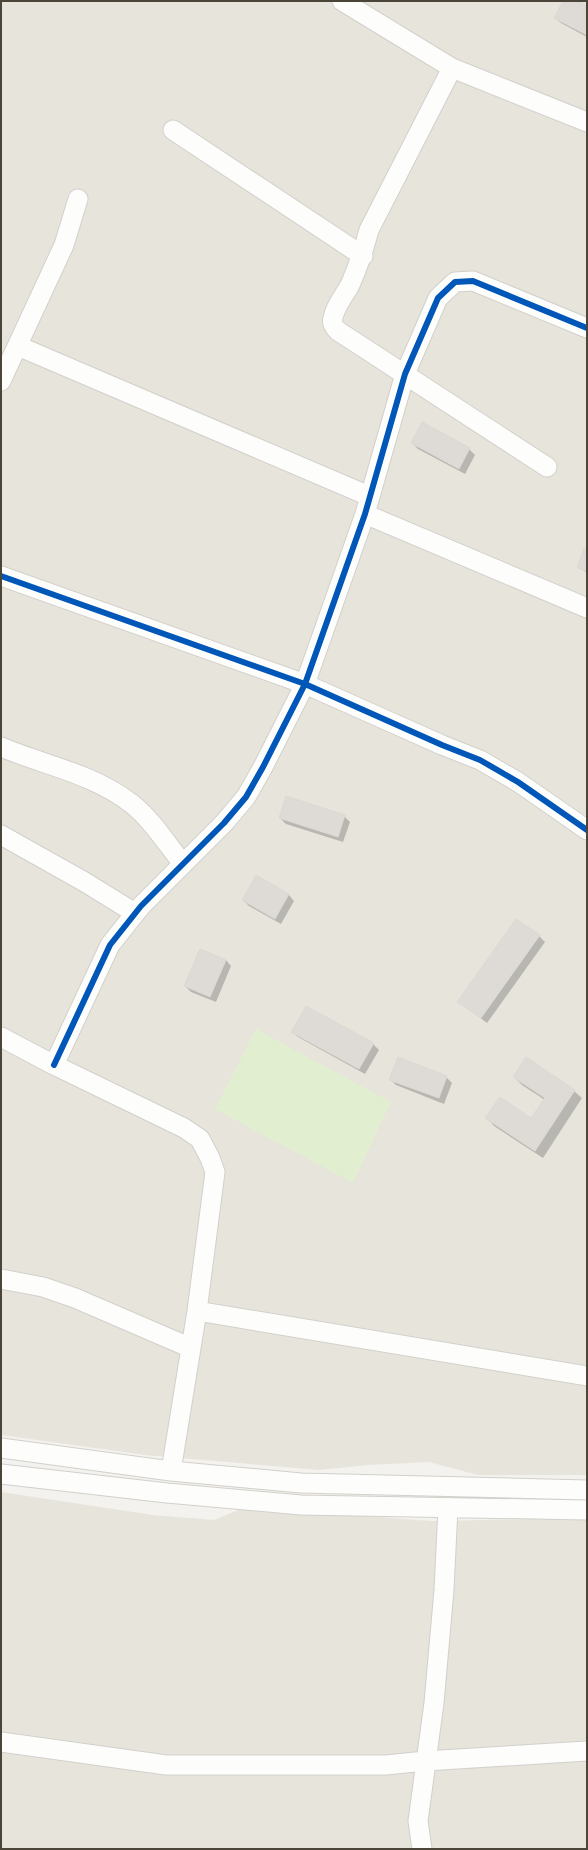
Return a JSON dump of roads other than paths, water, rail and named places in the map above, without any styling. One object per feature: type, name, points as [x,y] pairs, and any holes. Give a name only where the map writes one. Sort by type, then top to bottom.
[{"type":"street","points":[[342,1],[452,68],[587,122]]},
{"type":"street","points":[[452,68],[369,230],[363,256],[349,286],[335,310],[332,319],[333,326],[338,331],[547,467]]},
{"type":"street","points":[[173,130],[363,256]]},
{"type":"street","points":[[1,380],[64,245],[78,199]]},
{"type":"street","points":[[54,1065],[110,946],[135,913],[224,823],[246,797],[305,684],[367,505],[405,374],[438,298],[454,282],[473,281],[587,328]]},
{"type":"street","points":[[18,346],[367,505],[587,608]]},
{"type":"street","points":[[1,576],[305,684],[442,745],[480,760],[518,782],[587,830]]},
{"type":"street","points":[[1,747],[60,767],[121,796],[143,815],[183,864]]},
{"type":"street","points":[[1,835],[135,913]]},
{"type":"street","points":[[1,1037],[54,1065],[184,1128],[200,1139],[210,1158],[215,1172],[197,1311],[171,1471]]},
{"type":"street","points":[[1,1279],[43,1287],[75,1298],[191,1348]]},
{"type":"street","points":[[197,1311],[587,1376]]},
{"type":"street","points":[[1,1448],[171,1471],[318,1484],[587,1490]]},
{"type":"street","points":[[1,1474],[167,1493],[301,1505],[587,1510]]},
{"type":"street","points":[[422,1849],[418,1821],[434,1703],[444,1597],[448,1508]]},
{"type":"street","points":[[1,1742],[166,1765],[386,1765],[425,1761],[587,1751]]}]
